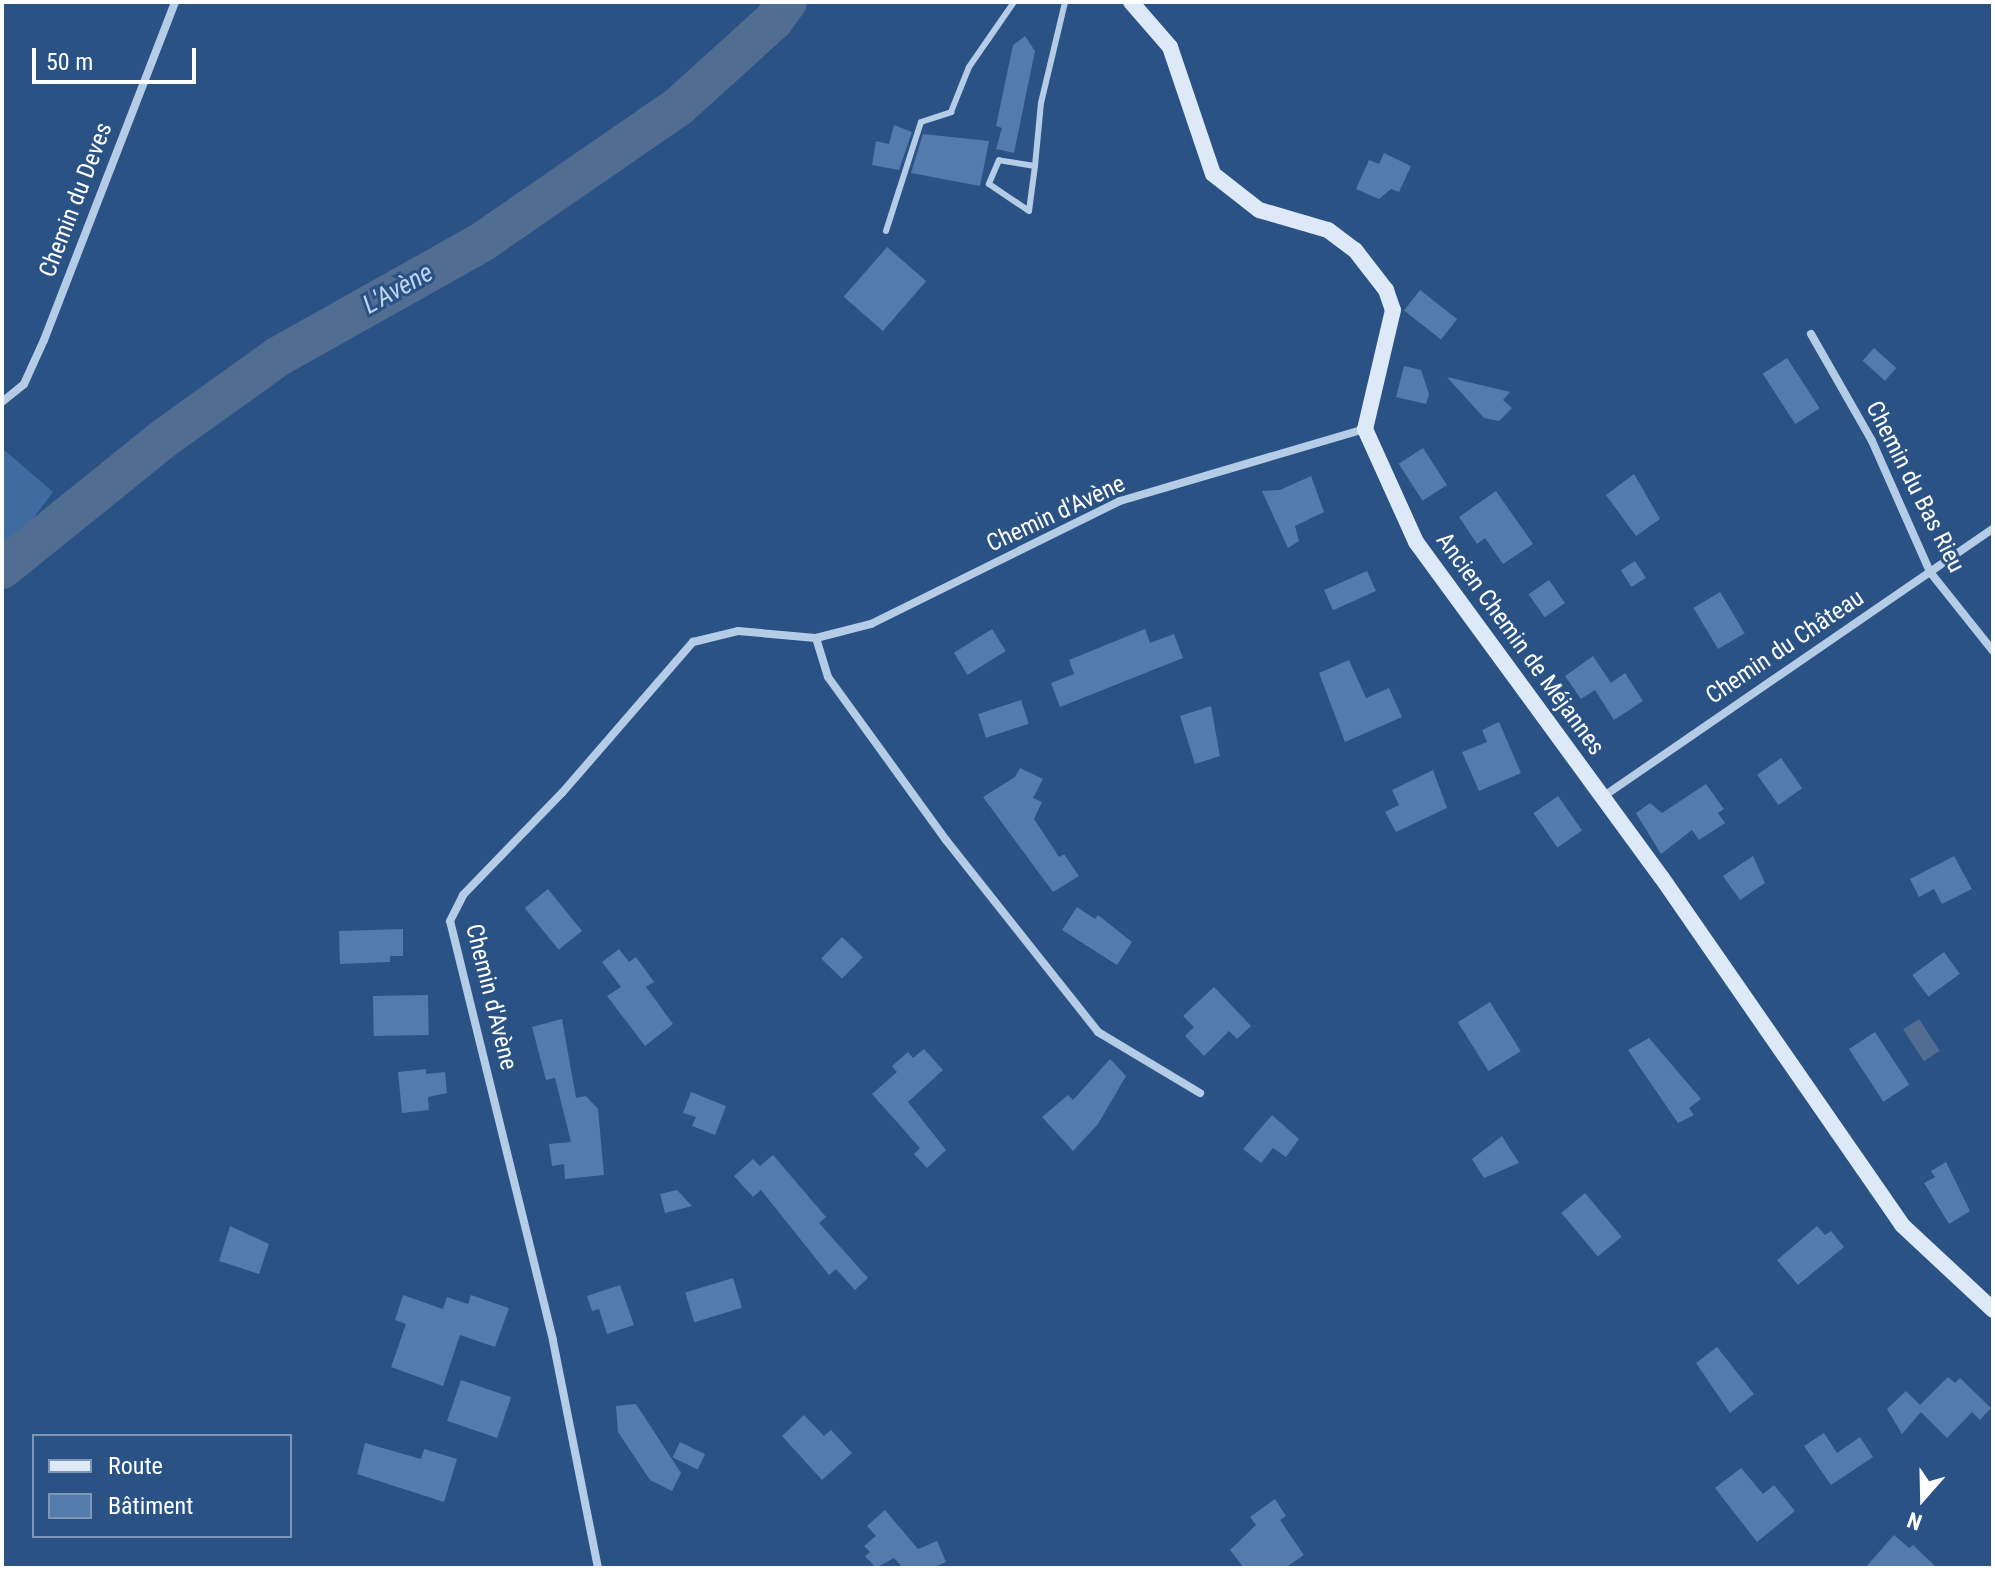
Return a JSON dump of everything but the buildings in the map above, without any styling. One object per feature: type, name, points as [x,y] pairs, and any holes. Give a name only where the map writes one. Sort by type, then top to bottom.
[{"type":"street","name":"Chemin du Deves","points":[[2,402],[24,384],[44,340],[175,2]]},
{"type":"street","points":[[1131,2],[1170,47],[1213,174],[1259,210],[1328,230],[1355,250],[1386,290],[1393,310],[1365,429]]},
{"type":"street","name":"Chemin du Bas Rieu","points":[[1811,334],[1872,441],[1930,572],[1993,651]]},
{"type":"street","name":"Chemin d'Avène","points":[[598,1568],[553,1340],[450,921],[463,895],[562,793],[693,642],[738,631],[816,638],[871,624],[1120,501],[1365,429]]},
{"type":"street","name":"Ancien Chemin de Méjannes","points":[[1365,429],[1416,542],[1600,798],[1662,878],[1902,1225],[1993,1310]]},
{"type":"street","name":"Chemin du Château","points":[[1600,798],[1993,529]]},
{"type":"street","points":[[816,638],[828,677],[946,840],[1098,1032],[1200,1093]]},
{"type":"lane","points":[[886,231],[921,122],[951,112],[969,67],[1014,2]]},
{"type":"lane","points":[[1035,166],[999,160],[989,184],[1029,211],[1035,166],[1041,103],[1065,2]]},
{"type":"shaded area","points":[[2,448],[53,492],[2,560]]},
{"type":"shaded area","points":[[1919,1019],[1940,1051],[1924,1061],[1903,1029]]},
{"type":"waterway","name":"L'Avène","points":[[2,569],[163,439],[279,356],[482,242],[678,107],[773,21],[787,2]]}]
